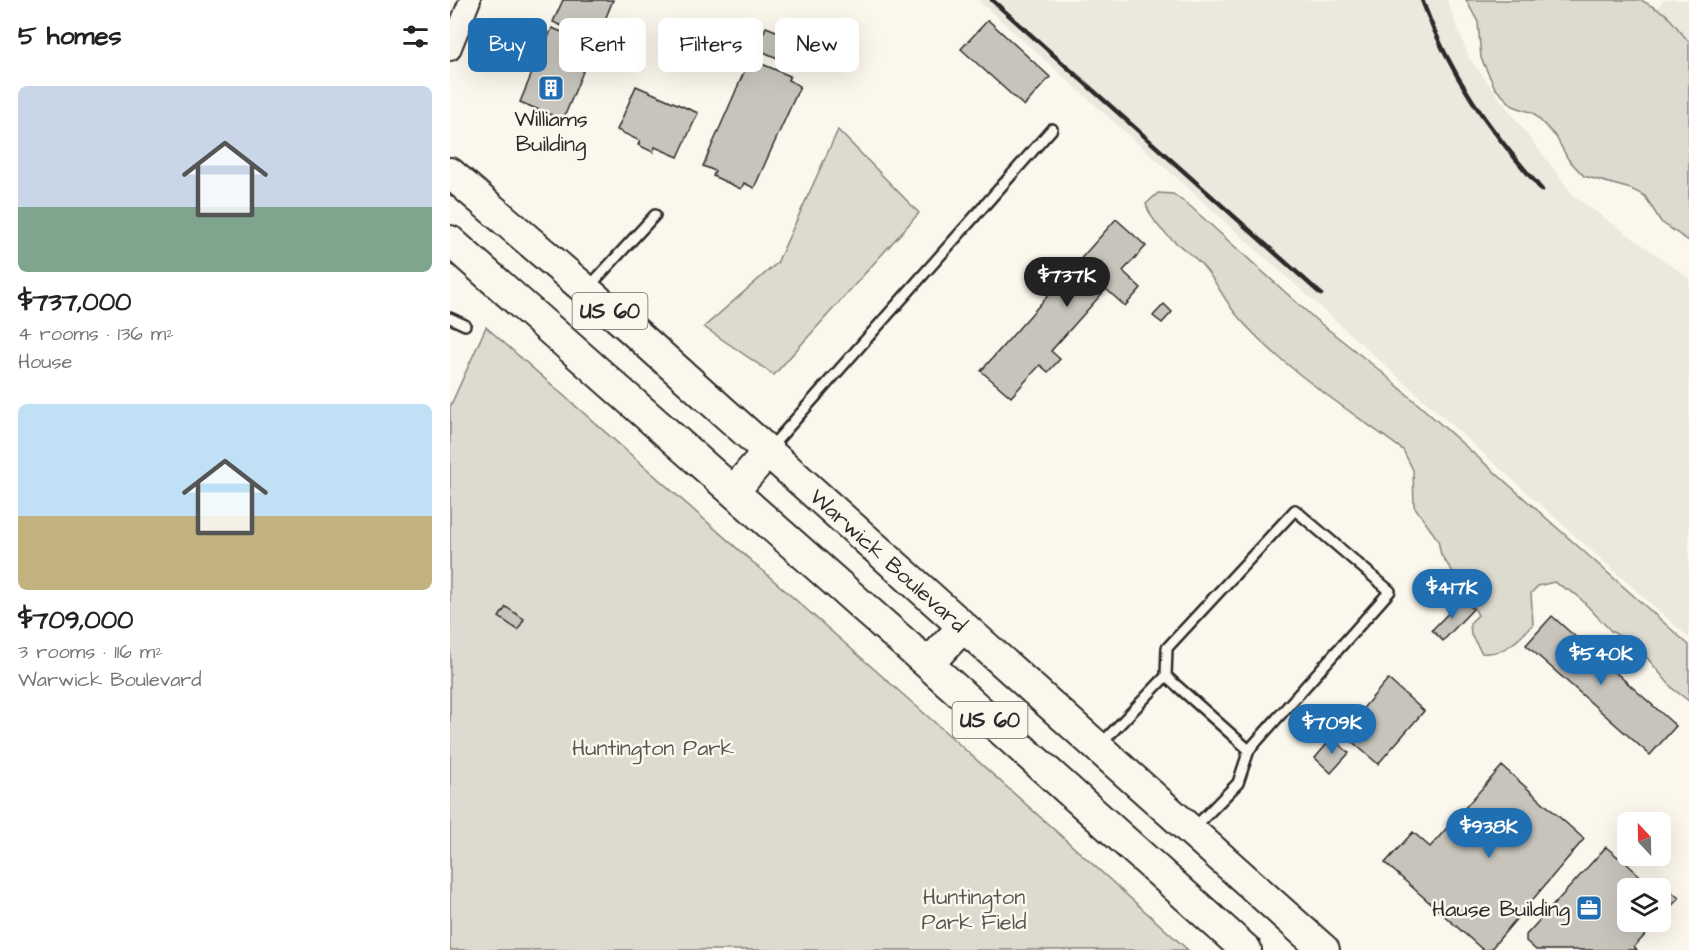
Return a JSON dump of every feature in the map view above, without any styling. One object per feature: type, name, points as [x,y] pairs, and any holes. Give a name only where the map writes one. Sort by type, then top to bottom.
[{"type":"main road","name":"Warwick Boulevard","points":[[450,173],[768,451],[1324,950]]},
{"type":"main road","name":"US 60","points":[[450,241],[734,491],[1246,950]]},
{"type":"main road","points":[[734,491],[768,451]]},
{"type":"main road","points":[[928,664],[963,627]]},
{"type":"street","points":[[450,50],[470,0]]},
{"type":"lane","points":[[768,451],[1052,129]]},
{"type":"lane","points":[[586,290],[655,215]]},
{"type":"lane","points":[[450,318],[465,325]]},
{"type":"lane","points":[[1098,747],[1166,676],[1167,648],[1295,510],[1390,591],[1249,750],[1238,783],[1191,831]]},
{"type":"lane","points":[[1166,676],[1249,750]]},
{"type":"shaded area","points":[[978,0],[1447,0],[1469,58],[1575,197],[1689,278],[1689,638]]},
{"type":"shaded area","points":[[1664,0],[1689,0],[1689,47],[1652,14]]},
{"type":"green space","points":[[1466,0],[1641,0],[1666,14],[1689,42],[1689,241],[1661,222],[1645,196],[1631,189],[1584,176],[1568,159],[1556,137],[1533,113],[1513,106],[1495,88],[1481,58],[1478,22]]},
{"type":"green space","points":[[838,130],[919,213],[774,375],[704,327],[777,263]]},
{"type":"green space","points":[[1158,193],[1173,194],[1191,207],[1315,319],[1383,373],[1689,645],[1689,701],[1673,689],[1639,648],[1611,631],[1577,595],[1554,582],[1538,586],[1531,593],[1533,624],[1522,636],[1497,652],[1482,653],[1471,635],[1470,623],[1478,615],[1461,584],[1441,555],[1438,540],[1414,506],[1413,470],[1403,450],[1297,373],[1258,338],[1234,312],[1203,266],[1155,222],[1146,204]]},
{"type":"green space","name":"Huntington Park","points":[[486,327],[950,736],[1188,950],[450,950],[450,407]]},
{"type":"building","points":[[563,0],[613,0],[606,18],[559,18],[559,25],[553,22]]},
{"type":"building","points":[[988,20],[1050,77],[1024,106],[961,49]]},
{"type":"building","points":[[766,27],[775,31],[775,57],[763,52],[763,34]]},
{"type":"building","points":[[552,28],[559,31],[559,72],[583,72],[563,120],[520,102],[532,73],[530,72],[547,72],[547,40]]},
{"type":"building","points":[[763,64],[775,70],[775,72],[790,76],[788,80],[800,86],[754,188],[744,183],[741,189],[713,176],[715,171],[703,166],[744,72],[763,72]]},
{"type":"building","points":[[636,86],[698,113],[678,157],[655,147],[653,152],[638,145],[640,141],[617,130]]},
{"type":"building","points":[[1116,219],[1146,246],[1123,271],[1141,288],[1125,306],[1106,289],[1051,351],[1060,359],[1048,372],[1040,365],[1011,397],[981,371]]},
{"type":"building","points":[[1164,304],[1172,312],[1162,323],[1153,316]]},
{"type":"building","points":[[1462,599],[1473,609],[1443,641],[1432,630]]},
{"type":"building","points":[[506,607],[524,619],[518,630],[499,617]]},
{"type":"building","points":[[1552,616],[1676,726],[1650,755],[1526,645]]},
{"type":"building","points":[[1388,679],[1424,711],[1378,764],[1342,733]]},
{"type":"building","points":[[1332,738],[1349,753],[1331,773],[1315,758]]},
{"type":"building","points":[[1502,766],[1584,839],[1490,950],[1483,950],[1385,863],[1413,832],[1430,847]]},
{"type":"building","name":"Hause Building","points":[[1606,847],[1617,856],[1617,866],[1629,866],[1642,878],[1617,878],[1617,932],[1648,932],[1634,947],[1637,950],[1536,950],[1526,941],[1526,935]]},
{"type":"building","name":"Hause Building","points":[[1671,891],[1679,898],[1671,906]]},
{"type":"railway","points":[[992,0],[1321,294]]},
{"type":"railway","points":[[1422,0],[1458,78],[1488,123],[1542,190]]},
{"type":"place","name":"Williams Building","points":[[551,88]]},
{"type":"place","name":"Hause Building","points":[[1589,908]]},
{"type":"park label","name":"Huntington Park Field","points":[[974,908]]}]
